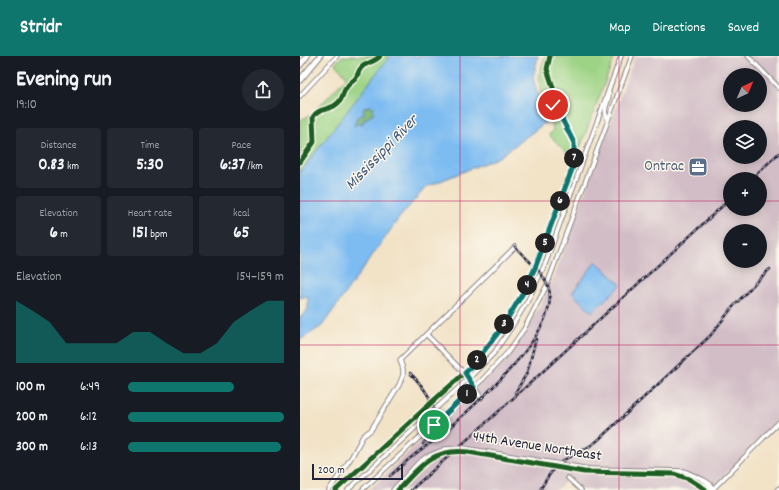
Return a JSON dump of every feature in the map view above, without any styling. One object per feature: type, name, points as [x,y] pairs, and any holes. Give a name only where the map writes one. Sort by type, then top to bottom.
[{"type":"highway","points":[[300,65],[307,56]]},
{"type":"highway","points":[[300,80],[320,56]]},
{"type":"street","points":[[300,96],[338,56]]},
{"type":"street","points":[[348,490],[469,378],[494,352],[527,302],[546,262],[621,56]]},
{"type":"street","points":[[362,490],[474,387],[508,352],[524,329],[547,285],[632,56]]},
{"type":"street","points":[[748,56],[779,88]]},
{"type":"street","points":[[608,119],[605,116],[605,111],[610,95],[609,89]]},
{"type":"street","points":[[329,490],[351,458],[363,436],[371,430],[399,386],[403,375],[400,360],[427,335],[514,247]]},
{"type":"street","points":[[427,335],[469,378],[481,398]]},
{"type":"street","points":[[713,490],[778,425]]},
{"type":"street","name":"44th Avenue Northeast","points":[[393,490],[418,463],[426,457],[445,449],[464,448],[590,469],[672,471],[689,477],[713,490]]},
{"type":"street","points":[[568,478],[581,490]]},
{"type":"shaded area","points":[[635,56],[779,56],[779,418],[710,490],[583,490],[568,479],[557,490],[369,490],[496,368],[514,347],[541,304],[551,284]]},
{"type":"green space","points":[[342,56],[390,56],[300,172],[300,120],[311,115],[347,77],[335,64]]},
{"type":"green space","points":[[546,56],[615,56],[575,161],[549,135],[553,130],[552,124],[543,108],[539,74]]},
{"type":"green space","points":[[365,107],[374,107],[373,114],[363,121],[363,124],[353,126],[357,117]]},
{"type":"water","name":"Mississippi River","points":[[390,56],[538,56],[533,78],[546,122],[499,157],[426,187],[399,218],[322,326],[300,340],[300,318],[308,309],[308,296],[300,298],[300,172]],"holes":[[[365,107],[374,107],[373,114],[363,121],[363,124],[359,123],[354,126],[357,117],[364,114],[363,110]]]},
{"type":"water","points":[[596,261],[621,285],[592,312],[572,293]]},
{"type":"railway","points":[[759,172],[779,153]]},
{"type":"railway","points":[[411,490],[538,376],[723,205]]},
{"type":"railway","points":[[390,476],[416,453],[442,434],[492,388],[528,347],[541,326],[549,307],[549,289],[539,271],[515,247]]},
{"type":"railway","points":[[540,490],[556,466],[597,441],[710,336],[732,308],[770,269]]},
{"type":"railway","points":[[515,393],[527,373],[536,339]]},
{"type":"railway","points":[[410,373],[424,389],[433,407],[435,416],[434,425],[423,444]]},
{"type":"cycle path","points":[[300,162],[314,142],[313,117],[315,114],[337,104],[341,100],[344,91],[356,78],[361,68],[380,56]]},
{"type":"cycle path","points":[[336,490],[469,369],[501,329],[528,284],[575,161],[574,143],[552,103],[553,87],[547,69],[550,56]]},
{"type":"cycle path","points":[[398,490],[420,467],[428,461],[445,453],[456,452],[468,452],[584,472],[674,474],[689,479],[705,489]]},
{"type":"place","name":"Ontrac","points":[[698,167]]},
{"type":"route","points":[[434,425],[474,387],[465,373],[501,329],[516,306],[528,284],[546,240],[575,161],[574,143],[553,105]]}]
